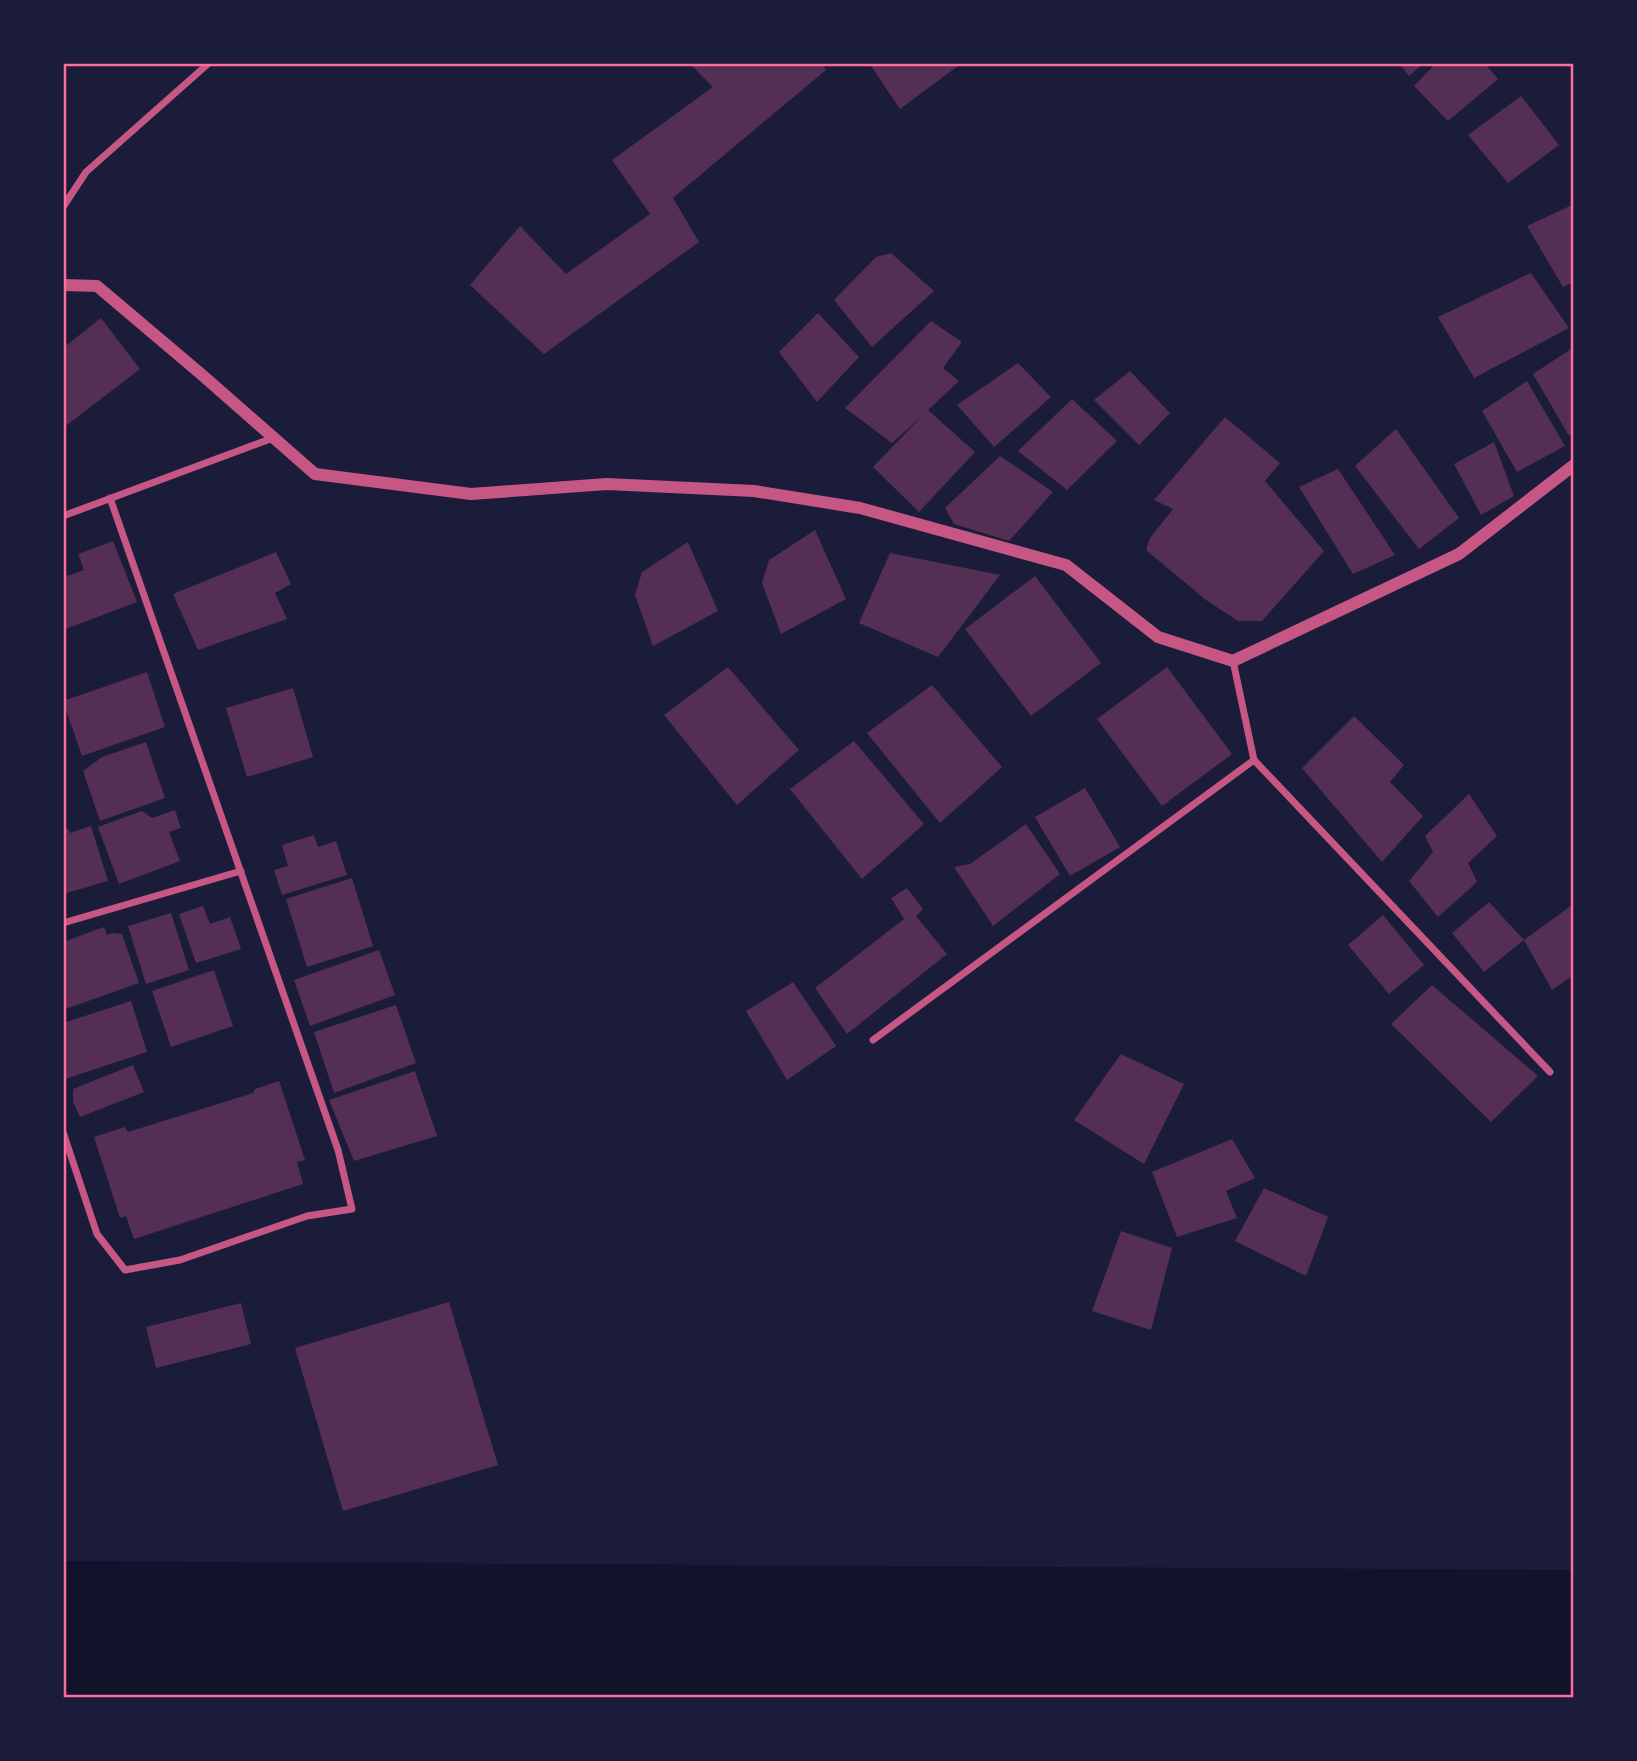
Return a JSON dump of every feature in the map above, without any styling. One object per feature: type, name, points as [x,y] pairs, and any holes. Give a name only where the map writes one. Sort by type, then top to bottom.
[{"type":"street","points":[[63,206],[86,172],[209,63]]},
{"type":"street","points":[[63,285],[97,286],[315,474],[471,494],[607,484],[754,491],[860,508],[1066,565],[1158,637],[1233,661],[1460,554],[1574,465]]},
{"type":"street","points":[[63,516],[273,438]]},
{"type":"street","points":[[63,1132],[97,1234],[125,1270],[180,1260],[307,1216],[352,1209],[338,1150],[110,498]]},
{"type":"street","points":[[1233,661],[1254,761],[1550,1072]]},
{"type":"street","points":[[873,1040],[1254,761]]},
{"type":"street","points":[[63,923],[241,871]]},
{"type":"shaded area","points":[[63,1561],[1574,1570],[1574,1698],[63,1698]]},
{"type":"building","points":[[689,63],[821,63],[826,70],[673,198],[699,242],[544,354],[470,285],[520,226],[566,274],[650,214],[612,160],[713,87]]},
{"type":"building","points":[[869,63],[962,63],[900,109]]},
{"type":"building","points":[[1399,63],[1424,63],[1409,76]]},
{"type":"building","points":[[1436,63],[1484,63],[1498,79],[1448,121],[1414,86]]},
{"type":"building","points":[[1521,96],[1559,145],[1508,183],[1468,135]]},
{"type":"building","points":[[1574,204],[1574,282],[1563,287],[1527,226]]},
{"type":"building","points":[[891,253],[934,291],[872,347],[834,300],[876,257]]},
{"type":"building","points":[[1531,273],[1569,328],[1474,378],[1438,317]]},
{"type":"building","points":[[818,313],[859,357],[817,402],[779,352]]},
{"type":"building","points":[[101,318],[140,369],[63,428],[63,348]]},
{"type":"building","points":[[931,321],[962,342],[943,368],[959,381],[928,410],[975,452],[919,512],[873,467],[921,417],[892,443],[845,408]]},
{"type":"building","points":[[1574,347],[1574,433],[1569,436],[1533,374]]},
{"type":"building","points":[[1018,363],[1051,397],[994,447],[957,405]]},
{"type":"building","points":[[1130,371],[1170,413],[1139,445],[1094,400]]},
{"type":"building","points":[[1527,381],[1565,446],[1517,472],[1482,411]]},
{"type":"building","points":[[1072,399],[1117,441],[1067,490],[1018,451]]},
{"type":"building","points":[[1225,417],[1280,463],[1265,481],[1324,551],[1262,621],[1238,621],[1206,600],[1146,550],[1150,538],[1173,509],[1154,500]]},
{"type":"building","points":[[1396,429],[1459,518],[1419,549],[1355,466]]},
{"type":"building","points":[[1494,442],[1514,496],[1481,515],[1454,464]]},
{"type":"building","points":[[1000,456],[1053,492],[1009,541],[954,524],[945,508]]},
{"type":"building","points":[[1338,469],[1395,555],[1353,574],[1299,487]]},
{"type":"building","points":[[815,530],[846,599],[781,634],[762,583],[769,560]]},
{"type":"building","points":[[113,541],[137,602],[63,630],[63,568],[67,576],[84,570],[78,554]]},
{"type":"building","points":[[688,542],[718,611],[653,646],[635,595],[642,572]]},
{"type":"building","points":[[276,552],[291,584],[275,593],[287,619],[198,650],[173,594]]},
{"type":"building","points":[[890,553],[1000,575],[938,657],[859,623]]},
{"type":"building","points":[[1035,576],[1101,663],[1031,716],[965,629]]},
{"type":"building","points":[[728,667],[799,750],[737,805],[664,715]]},
{"type":"building","points":[[1167,667],[1232,754],[1162,806],[1097,719]]},
{"type":"building","points":[[147,672],[165,727],[82,756],[63,701]]},
{"type":"building","points":[[932,685],[1002,767],[940,823],[867,733]]},
{"type":"building","points":[[293,688],[313,757],[247,777],[226,708]]},
{"type":"building","points":[[1354,716],[1404,765],[1390,782],[1423,816],[1382,862],[1302,768]]},
{"type":"building","points":[[854,741],[924,824],[862,879],[790,789]]},
{"type":"building","points":[[146,742],[165,798],[100,821],[83,771],[102,757]]},
{"type":"building","points":[[1085,788],[1120,847],[1070,876],[1035,817]]},
{"type":"building","points":[[1469,794],[1497,836],[1468,863],[1477,882],[1438,917],[1409,881],[1433,852],[1425,836]]},
{"type":"building","points":[[175,810],[181,828],[169,832],[180,861],[119,884],[98,827],[142,811],[152,818]]},
{"type":"building","points":[[1026,824],[1060,874],[993,926],[954,867],[970,864]]},
{"type":"building","points":[[91,826],[108,881],[63,894],[63,830],[68,828],[70,833]]},
{"type":"building","points":[[314,835],[318,847],[336,841],[347,875],[282,895],[274,870],[288,866],[282,845]]},
{"type":"building","points":[[352,878],[373,946],[307,967],[286,899]]},
{"type":"building","points":[[907,888],[923,909],[916,916],[947,954],[847,1034],[815,988],[904,919],[891,898]]},
{"type":"building","points":[[1489,902],[1524,940],[1484,972],[1452,933]]},
{"type":"building","points":[[1572,905],[1574,975],[1552,990],[1524,940]]},
{"type":"building","points":[[203,906],[210,924],[230,917],[241,949],[196,963],[179,914]]},
{"type":"building","points":[[171,913],[189,970],[146,984],[128,926]]},
{"type":"building","points":[[1383,915],[1424,965],[1389,994],[1348,945]]},
{"type":"building","points":[[104,927],[107,935],[122,934],[139,983],[63,1010],[63,942]]},
{"type":"building","points":[[379,950],[395,995],[310,1026],[294,980]]},
{"type":"building","points":[[214,970],[233,1026],[171,1047],[152,991]]},
{"type":"building","points":[[793,982],[836,1046],[787,1080],[746,1011]]},
{"type":"building","points":[[1432,985],[1538,1076],[1491,1122],[1391,1024]]},
{"type":"building","points":[[131,1001],[147,1052],[65,1079],[63,1023]]},
{"type":"building","points":[[396,1005],[416,1063],[334,1093],[314,1032]]},
{"type":"building","points":[[1121,1054],[1184,1084],[1144,1164],[1074,1120]]},
{"type":"building","points":[[133,1065],[144,1092],[80,1117],[73,1102],[73,1089]]},
{"type":"building","points":[[415,1071],[437,1136],[354,1161],[329,1100]]},
{"type":"building","points":[[279,1081],[305,1160],[297,1162],[303,1184],[134,1239],[126,1216],[120,1218],[94,1137],[125,1127],[128,1132],[253,1093],[255,1089]]},
{"type":"building","points":[[1232,1139],[1255,1178],[1226,1191],[1237,1218],[1177,1237],[1152,1172]]},
{"type":"building","points":[[1264,1188],[1328,1217],[1306,1276],[1235,1241]]},
{"type":"building","points":[[1121,1231],[1172,1248],[1151,1330],[1092,1311]]},
{"type":"building","points":[[449,1302],[498,1465],[343,1511],[295,1348]]},
{"type":"building","points":[[241,1303],[251,1344],[156,1368],[146,1327]]}]
